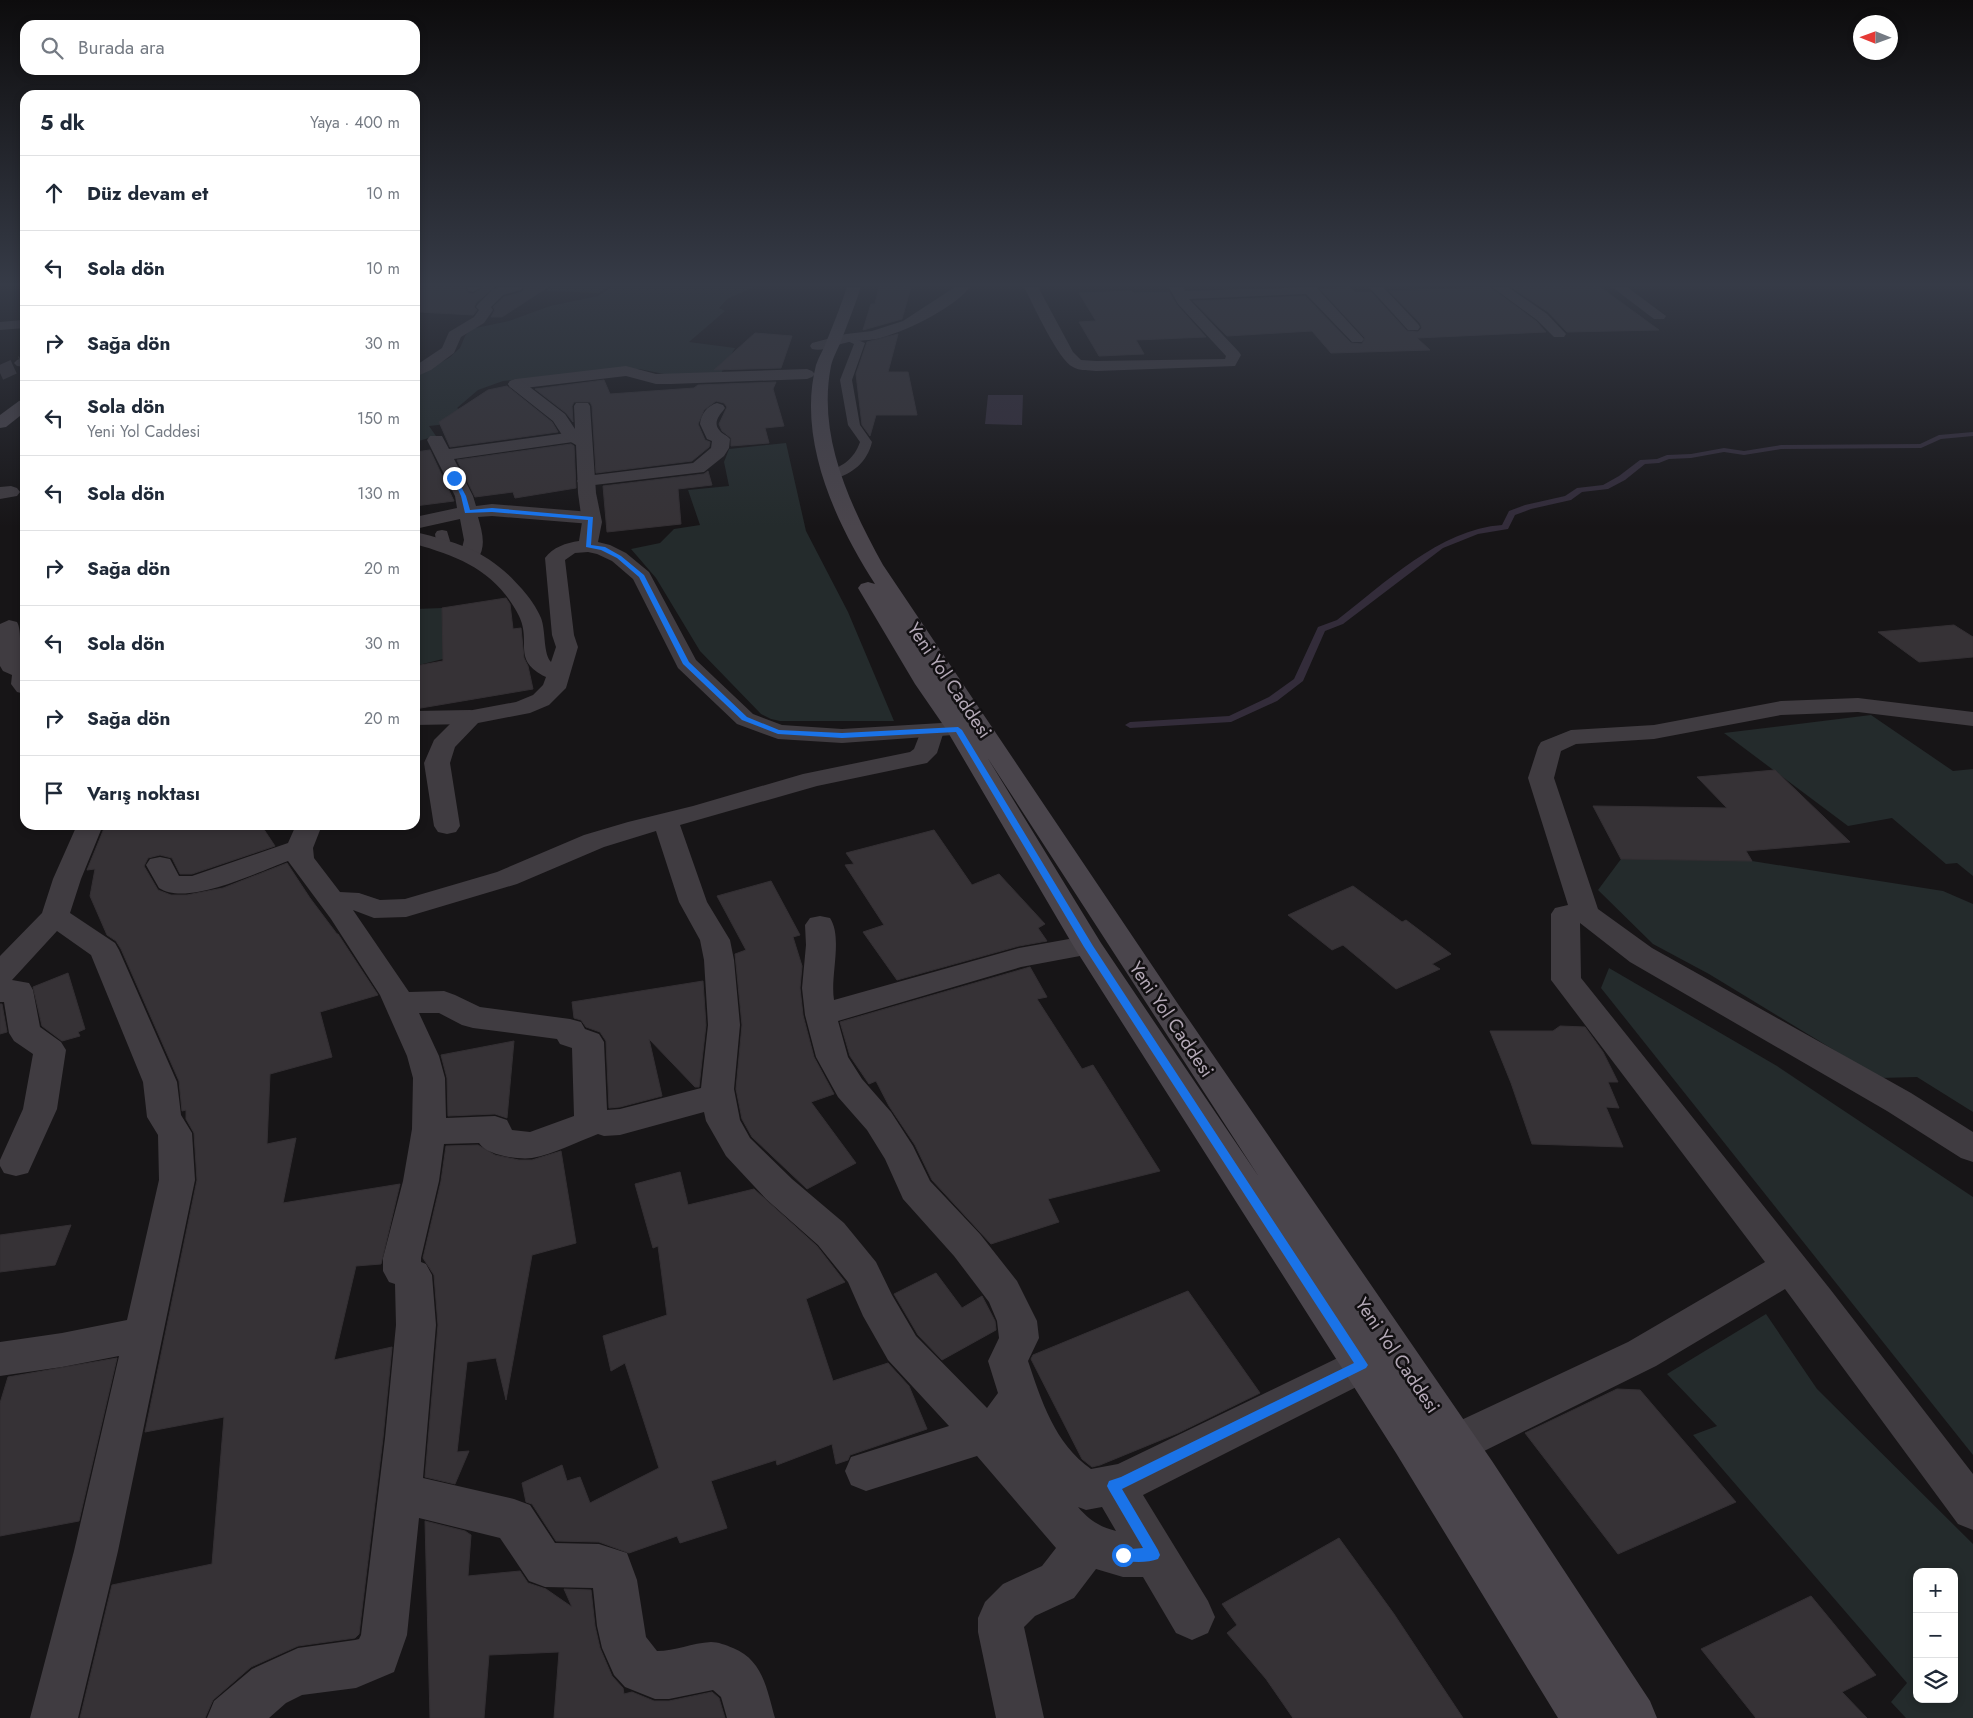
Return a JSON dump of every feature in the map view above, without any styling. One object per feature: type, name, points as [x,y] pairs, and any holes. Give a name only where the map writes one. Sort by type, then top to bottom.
[{"type":"main road","name":"Yeni Yol Caddesi","points":[[820,367],[806,411],[817,470],[849,553],[945,730],[1417,1447],[1586,1718]]},
{"type":"main road","name":"Yeni Yol Caddesi","points":[[823,367],[820,417],[833,475],[847,516],[873,565],[1135,965],[1457,1443],[1578,1629],[1633,1718]]},
{"type":"main road","points":[[0,423],[20,408]]},
{"type":"street","points":[[579,440],[570,434],[559,418],[516,384],[626,371],[656,379],[671,379],[734,367]]},
{"type":"street","points":[[582,406],[579,440],[591,518],[588,546]]},
{"type":"street","points":[[586,481],[698,468],[706,464],[719,453],[722,447],[721,439],[714,435],[708,424],[709,416],[717,408]]},
{"type":"street","points":[[470,556],[474,540],[464,496],[440,448],[579,440]]},
{"type":"street","points":[[420,522],[467,512],[492,510],[591,518]]},
{"type":"street","points":[[420,538],[442,540],[480,561],[504,581],[519,599],[530,617],[536,634],[535,656],[541,666],[558,676]]},
{"type":"street","points":[[420,718],[470,717],[522,708],[534,703],[554,688],[567,647],[563,634],[554,558],[570,548],[588,546],[603,549],[619,557],[642,576],[686,662],[745,719],[778,732],[842,736],[945,730]]},
{"type":"street","points":[[9,627],[7,636],[11,666],[20,670]]},
{"type":"street","points":[[1973,719],[1858,705],[1781,708],[1654,732],[1571,737],[1550,747],[1541,778],[1585,913],[1641,955],[1900,1102],[1973,1149]]},
{"type":"street","points":[[447,826],[437,763],[443,745],[470,717]]},
{"type":"street","points":[[332,902],[356,899],[367,903],[374,909],[406,908],[507,878],[594,841],[637,828],[666,822],[812,780],[918,758],[925,753],[945,730]]},
{"type":"street","points":[[666,822],[693,902],[715,940],[719,960],[724,1025],[717,1089],[723,1120],[738,1147],[779,1189],[831,1234],[863,1273],[876,1304],[902,1348],[948,1398],[986,1434],[1073,1534],[1088,1544],[1123,1555],[1154,1555]]},
{"type":"street","points":[[0,975],[55,916],[67,879],[88,830]]},
{"type":"street","points":[[231,1718],[269,1686],[298,1672],[356,1664],[377,1656],[384,1635],[400,1495],[416,1325],[413,1274],[402,1271],[402,1258],[421,1181],[428,1132],[429,1078],[424,1056],[395,994],[300,859],[304,837]]},
{"type":"street","points":[[160,865],[170,884],[184,886],[304,837]]},
{"type":"street","points":[[1585,913],[1565,914],[1566,980],[1697,1146],[1973,1509]]},
{"type":"street","points":[[54,1718],[96,1551],[177,1180],[175,1133],[164,1117],[160,1082],[104,950],[55,916]]},
{"type":"street","points":[[820,924],[821,945],[817,988],[821,1015],[832,1057],[850,1088],[879,1121],[901,1155],[916,1189],[967,1245],[1003,1292],[1017,1322],[1019,1338],[1008,1361],[1019,1397],[1043,1446],[1070,1481],[1086,1490],[1123,1483],[1362,1365]]},
{"type":"street","points":[[821,1015],[1019,958],[1069,949]]},
{"type":"street","points":[[0,992],[18,990],[25,1033],[50,1050],[40,1109],[16,1163]]},
{"type":"street","points":[[399,1003],[444,1002],[472,1017],[570,1030],[571,1036],[588,1042],[588,1101],[590,1115],[597,1121],[604,1123],[620,1122],[674,1106],[719,1096]]},
{"type":"street","points":[[428,1132],[495,1129],[494,1139],[499,1142],[531,1145],[597,1121]]},
{"type":"street","points":[[1457,1443],[1642,1354],[1790,1268]]},
{"type":"street","points":[[1,1363],[143,1334]]},
{"type":"street","points":[[866,1471],[986,1434],[1001,1422],[1019,1397]]},
{"type":"street","points":[[1113,1486],[1192,1617]]},
{"type":"street","points":[[400,1495],[514,1520],[534,1553],[544,1565],[598,1566],[611,1569],[621,1633],[632,1659],[646,1673],[660,1677],[715,1666],[726,1668],[738,1679],[752,1718]]},
{"type":"street","points":[[1020,1718],[1001,1632],[1001,1618],[1019,1600],[1058,1582],[1088,1544]]},
{"type":"lane","points":[[833,475],[850,467],[862,456],[866,442],[854,425],[846,380],[851,367]]},
{"type":"shaded area","points":[[432,367],[724,367],[720,375],[679,377],[639,369],[624,369],[503,381],[478,390],[457,408],[483,420],[429,426],[436,436],[420,441],[420,373]]},
{"type":"shaded area","points":[[988,395],[1023,395],[1022,425],[985,424]]},
{"type":"shaded area","points":[[786,443],[806,531],[848,612],[894,721],[780,721],[761,714],[700,651],[656,578],[631,549],[660,543],[674,529],[700,525],[688,490],[729,486],[724,462],[729,449]]},
{"type":"shaded area","points":[[442,608],[443,659],[420,665],[420,609]]},
{"type":"shaded area","points":[[1871,715],[1953,771],[1973,769],[1973,876],[1957,863],[1946,864],[1892,818],[1848,826],[1724,733]]},
{"type":"shaded area","points":[[1621,859],[1752,861],[1943,891],[1973,904],[1973,1112],[1917,1077],[1880,1078],[1709,974],[1653,944],[1598,890]]},
{"type":"shaded area","points":[[1609,968],[1777,1066],[1973,1197],[1973,1455],[1601,988]]},
{"type":"shaded area","points":[[1766,1314],[1817,1389],[1973,1544],[1973,1718],[1906,1718],[1891,1702],[1907,1683],[1693,1435],[1717,1426],[1667,1374]]},
{"type":"building","points":[[717,367],[781,367],[781,368],[714,370]]},
{"type":"building","points":[[858,367],[889,367],[888,372],[908,372],[917,415],[876,415],[870,436],[862,425],[856,374]]},
{"type":"building","points":[[604,380],[610,394],[694,388],[698,385],[776,382],[773,389],[784,426],[765,428],[769,443],[731,446],[731,438],[722,431],[719,424],[727,407],[724,403],[716,401],[704,410],[698,424],[705,440],[710,442],[709,447],[692,461],[596,473],[592,406],[590,402],[574,402],[572,406],[573,422],[566,413],[535,389]]},
{"type":"building","points":[[507,386],[552,422],[558,432],[450,447],[439,422],[488,390]]},
{"type":"building","points":[[571,444],[574,446],[576,488],[515,498],[513,492],[475,497],[457,460]]},
{"type":"building","points":[[430,450],[454,501],[420,505],[420,451]]},
{"type":"building","points":[[708,471],[712,485],[678,489],[681,524],[607,532],[603,486],[704,474]]},
{"type":"building","points":[[506,598],[510,604],[513,629],[521,628],[524,658],[528,666],[533,689],[420,708],[420,665],[443,661],[442,608]]},
{"type":"building","points":[[1954,625],[1973,637],[1973,657],[1919,662],[1878,632]]},
{"type":"building","points":[[1775,770],[1850,842],[1746,851],[1752,861],[1621,859],[1593,806],[1727,808],[1697,777]]},
{"type":"building","points":[[103,830],[264,830],[275,846],[192,874],[180,874],[172,858],[160,855],[148,858],[144,866],[158,890],[171,895],[187,895],[223,888],[287,863],[310,898],[338,934],[378,995],[320,1012],[332,1057],[270,1074],[267,1144],[296,1138],[283,1203],[400,1184],[381,1264],[356,1266],[334,1360],[392,1347],[359,1634],[355,1638],[298,1646],[251,1667],[213,1700],[205,1718],[80,1718],[112,1585],[212,1564],[224,1417],[145,1432],[197,1180],[194,1133],[186,1119],[186,1110],[182,1111],[179,1081],[121,949],[116,941],[107,935],[90,896],[95,869],[87,870]]},
{"type":"building","points":[[934,830],[972,885],[999,874],[1045,924],[1038,928],[1047,941],[1019,946],[897,980],[863,932],[884,925],[845,865],[854,864],[846,853]]},
{"type":"building","points":[[771,881],[800,935],[793,937],[802,966],[800,988],[803,1015],[814,1057],[834,1094],[811,1102],[856,1163],[807,1189],[752,1137],[742,1119],[736,1089],[742,1025],[735,954],[746,950],[717,896]]},
{"type":"building","points":[[1353,886],[1402,922],[1406,920],[1451,954],[1432,964],[1440,969],[1396,989],[1343,945],[1332,950],[1288,915]]},
{"type":"building","points":[[1030,967],[1047,997],[1037,999],[1082,1069],[1093,1065],[1160,1171],[1048,1199],[1059,1222],[991,1244],[932,1180],[915,1145],[889,1106],[876,1081],[869,1084],[850,1056],[840,1022]]},
{"type":"building","points":[[68,973],[85,1029],[78,1032],[80,1036],[62,1041],[42,1026],[33,987]]},
{"type":"building","points":[[703,981],[706,1025],[699,1087],[695,1087],[649,1039],[662,1096],[609,1108],[606,1041],[600,1032],[586,1027],[581,1020],[574,1018],[572,1002]]},
{"type":"building","points":[[0,1004],[2,1004],[7,1032],[0,1034]]},
{"type":"building","points":[[1560,1026],[1585,1027],[1603,1052],[1618,1082],[1608,1082],[1619,1108],[1606,1107],[1623,1147],[1532,1144],[1511,1083],[1490,1031],[1553,1031]]},
{"type":"building","points":[[514,1041],[507,1118],[495,1114],[448,1116],[447,1078],[441,1055]]},
{"type":"building","points":[[478,1145],[495,1155],[519,1160],[532,1160],[561,1151],[576,1243],[532,1255],[506,1400],[496,1358],[467,1362],[457,1452],[469,1451],[455,1484],[425,1477],[438,1325],[434,1275],[423,1258],[441,1181],[446,1146]]},
{"type":"building","points":[[680,1172],[688,1205],[754,1189],[817,1246],[845,1282],[806,1299],[833,1381],[888,1363],[909,1386],[927,1429],[850,1455],[848,1460],[836,1464],[832,1444],[777,1465],[776,1460],[711,1481],[727,1528],[680,1543],[677,1536],[629,1553],[599,1542],[556,1541],[532,1504],[526,1502],[522,1483],[562,1465],[567,1481],[580,1477],[590,1503],[659,1468],[625,1363],[611,1371],[603,1336],[667,1315],[658,1246],[653,1248],[635,1184]]},
{"type":"building","points":[[71,1225],[55,1265],[0,1272],[0,1235]]},
{"type":"building","points":[[936,1273],[962,1308],[982,1296],[995,1321],[996,1330],[942,1360],[918,1335],[894,1294]]},
{"type":"building","points":[[1188,1291],[1260,1393],[1178,1433],[1092,1467],[1082,1459],[1031,1359],[1033,1355]]},
{"type":"building","points":[[117,1358],[79,1521],[0,1536],[0,1403],[8,1377]]},
{"type":"building","points":[[1617,1389],[1640,1390],[1736,1502],[1618,1554],[1525,1433]]},
{"type":"building","points":[[425,1521],[465,1531],[471,1535],[468,1576],[520,1571],[528,1583],[546,1589],[572,1607],[564,1589],[591,1590],[595,1626],[600,1648],[612,1676],[623,1688],[624,1694],[632,1692],[654,1701],[669,1701],[712,1692],[719,1698],[725,1718],[554,1718],[559,1652],[489,1655],[484,1718],[430,1718]]},
{"type":"building","points":[[1339,1538],[1394,1614],[1463,1718],[1293,1718],[1266,1679],[1227,1633],[1237,1625],[1222,1604]]},
{"type":"building","points":[[1811,1596],[1876,1675],[1842,1692],[1867,1718],[1756,1718],[1701,1649]]},
{"type":"waterway","points":[[1130,725],[1231,719],[1273,699],[1298,681],[1321,629],[1340,622],[1440,546],[1475,532],[1505,527],[1512,513],[1528,507],[1568,498],[1580,490],[1605,487],[1622,478],[1643,462],[1724,450],[1744,453],[1781,447],[1921,446],[1939,437],[1973,434]]},
{"type":"tunnel","points":[[0,373],[13,367]]},
{"type":"route","points":[[454,478],[464,496],[467,512],[492,510],[591,518],[588,546],[603,549],[619,557],[642,576],[686,662],[745,719],[778,732],[842,736],[958,730],[1089,947],[1362,1365],[1123,1483],[1113,1486],[1154,1555],[1123,1555]]}]
